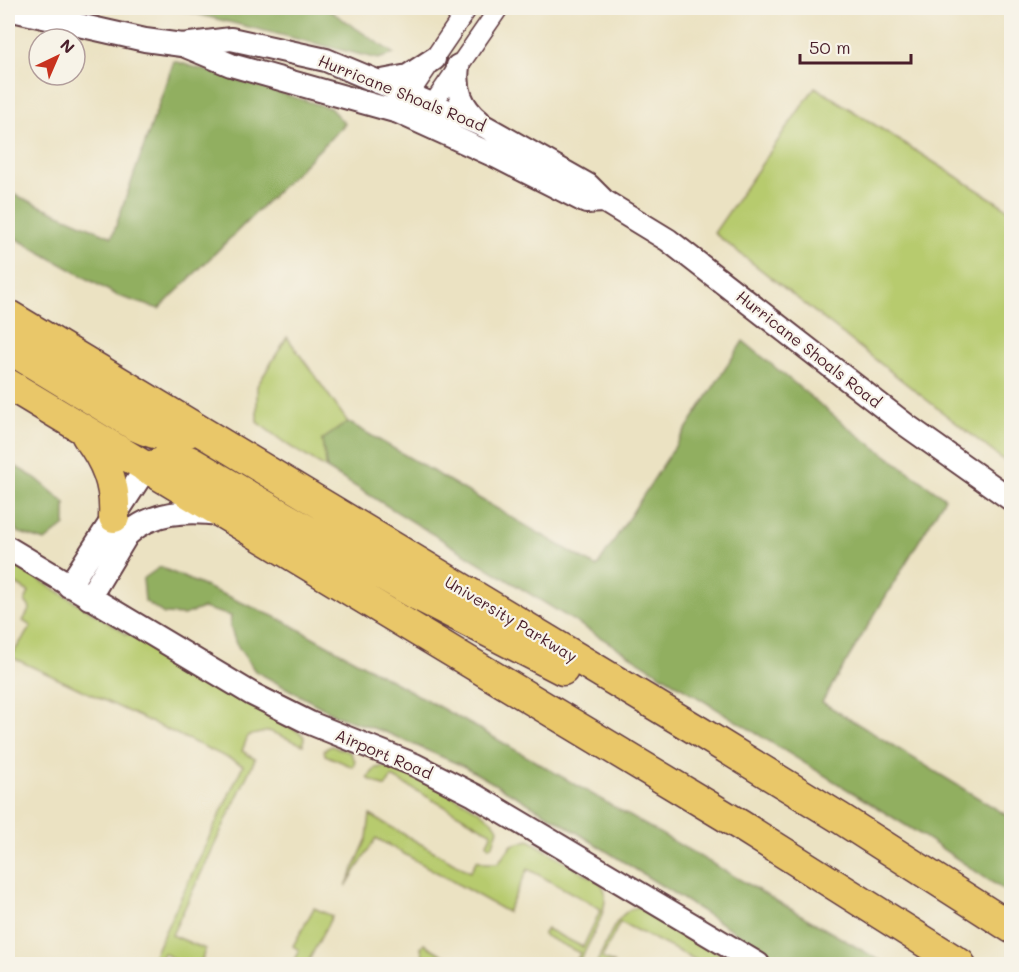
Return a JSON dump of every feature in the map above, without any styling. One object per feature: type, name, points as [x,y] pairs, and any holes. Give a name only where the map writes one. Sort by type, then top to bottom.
[{"type":"highway","name":"University Parkway","points":[[8,315],[700,732],[1011,928]]},
{"type":"highway","points":[[8,348],[136,426],[157,436],[177,436],[197,429]]},
{"type":"highway","points":[[8,384],[740,825],[960,964]]},
{"type":"highway","points":[[81,429],[109,472],[113,487],[114,517]]},
{"type":"highway","points":[[146,468],[167,461],[189,461],[418,596],[638,708],[700,732]]},
{"type":"street","points":[[403,104],[468,8]]},
{"type":"street","points":[[426,113],[499,8]]},
{"type":"street","name":"Hurricane Shoals Road","points":[[8,9],[145,40],[182,45],[231,65],[403,104],[426,113],[586,202],[604,201]]},
{"type":"street","name":"Hurricane Shoals Road","points":[[182,45],[231,39],[326,60],[377,82],[403,104]]},
{"type":"street","points":[[377,82],[408,76],[434,59]]},
{"type":"street","points":[[459,66],[458,85],[465,109],[484,126]]},
{"type":"street","name":"Hurricane Shoals Road","points":[[426,113],[484,126],[588,185],[604,201],[668,240],[906,425],[1011,500]]},
{"type":"street","points":[[69,585],[146,468]]},
{"type":"street","points":[[89,598],[127,535],[135,527],[157,517],[185,511],[226,515]]},
{"type":"street","name":"Airport Road","points":[[8,548],[260,699],[310,723],[415,765],[474,795],[758,964]]},
{"type":"street","points":[[35,565],[72,560],[94,548]]},
{"type":"green space","points":[[172,8],[326,8],[394,54],[378,59]]},
{"type":"green space","points":[[174,61],[330,108],[345,124],[159,309],[118,296],[8,234],[8,192],[112,237]]},
{"type":"green space","points":[[815,87],[1011,211],[1011,466],[714,233]]},
{"type":"green space","points":[[287,337],[348,422],[322,440],[327,469],[289,446],[257,422],[257,386]]},
{"type":"green space","points":[[743,341],[850,429],[945,498],[822,702],[1011,818],[1011,895],[923,836],[327,469],[322,440],[348,422],[597,567]]},
{"type":"green space","points":[[8,462],[37,479],[65,503],[65,525],[45,541],[17,532],[8,510]]},
{"type":"green space","points":[[8,564],[15,565],[120,629],[126,635],[127,633],[283,722],[304,737],[303,745],[269,731],[248,736],[242,751],[255,759],[172,935],[205,949],[201,964],[171,964],[174,959],[164,953],[159,964],[155,964],[152,959],[243,765],[9,656],[10,650],[14,652],[31,626],[23,621],[30,608],[25,601],[29,592],[8,579]]},
{"type":"green space","points":[[160,567],[282,620],[481,730],[886,964],[786,964],[557,820],[465,767],[385,732],[339,717],[255,671],[236,644],[230,626],[231,616],[203,608],[184,615],[164,614],[145,601],[143,579]]},
{"type":"green space","points":[[331,746],[350,752],[355,761],[353,767],[325,755],[324,750]]},
{"type":"green space","points":[[388,766],[449,794],[481,812],[498,829],[493,845],[489,847],[487,843],[492,833],[392,777],[385,787],[367,778],[376,768]]},
{"type":"green space","points":[[370,815],[470,872],[477,860],[485,863],[498,863],[512,845],[529,840],[601,883],[605,891],[603,912],[578,964],[575,964],[580,953],[543,935],[547,929],[583,947],[601,909],[528,869],[507,912],[376,838],[346,886],[367,838]]},
{"type":"green space","points":[[638,907],[737,964],[697,964],[698,961],[620,922],[602,958],[615,964],[596,964],[617,922],[630,910]]},
{"type":"green space","points":[[314,908],[332,916],[307,964],[292,964],[299,950],[293,946]]},
{"type":"green space","points":[[424,944],[459,964],[426,964],[421,948]]}]
